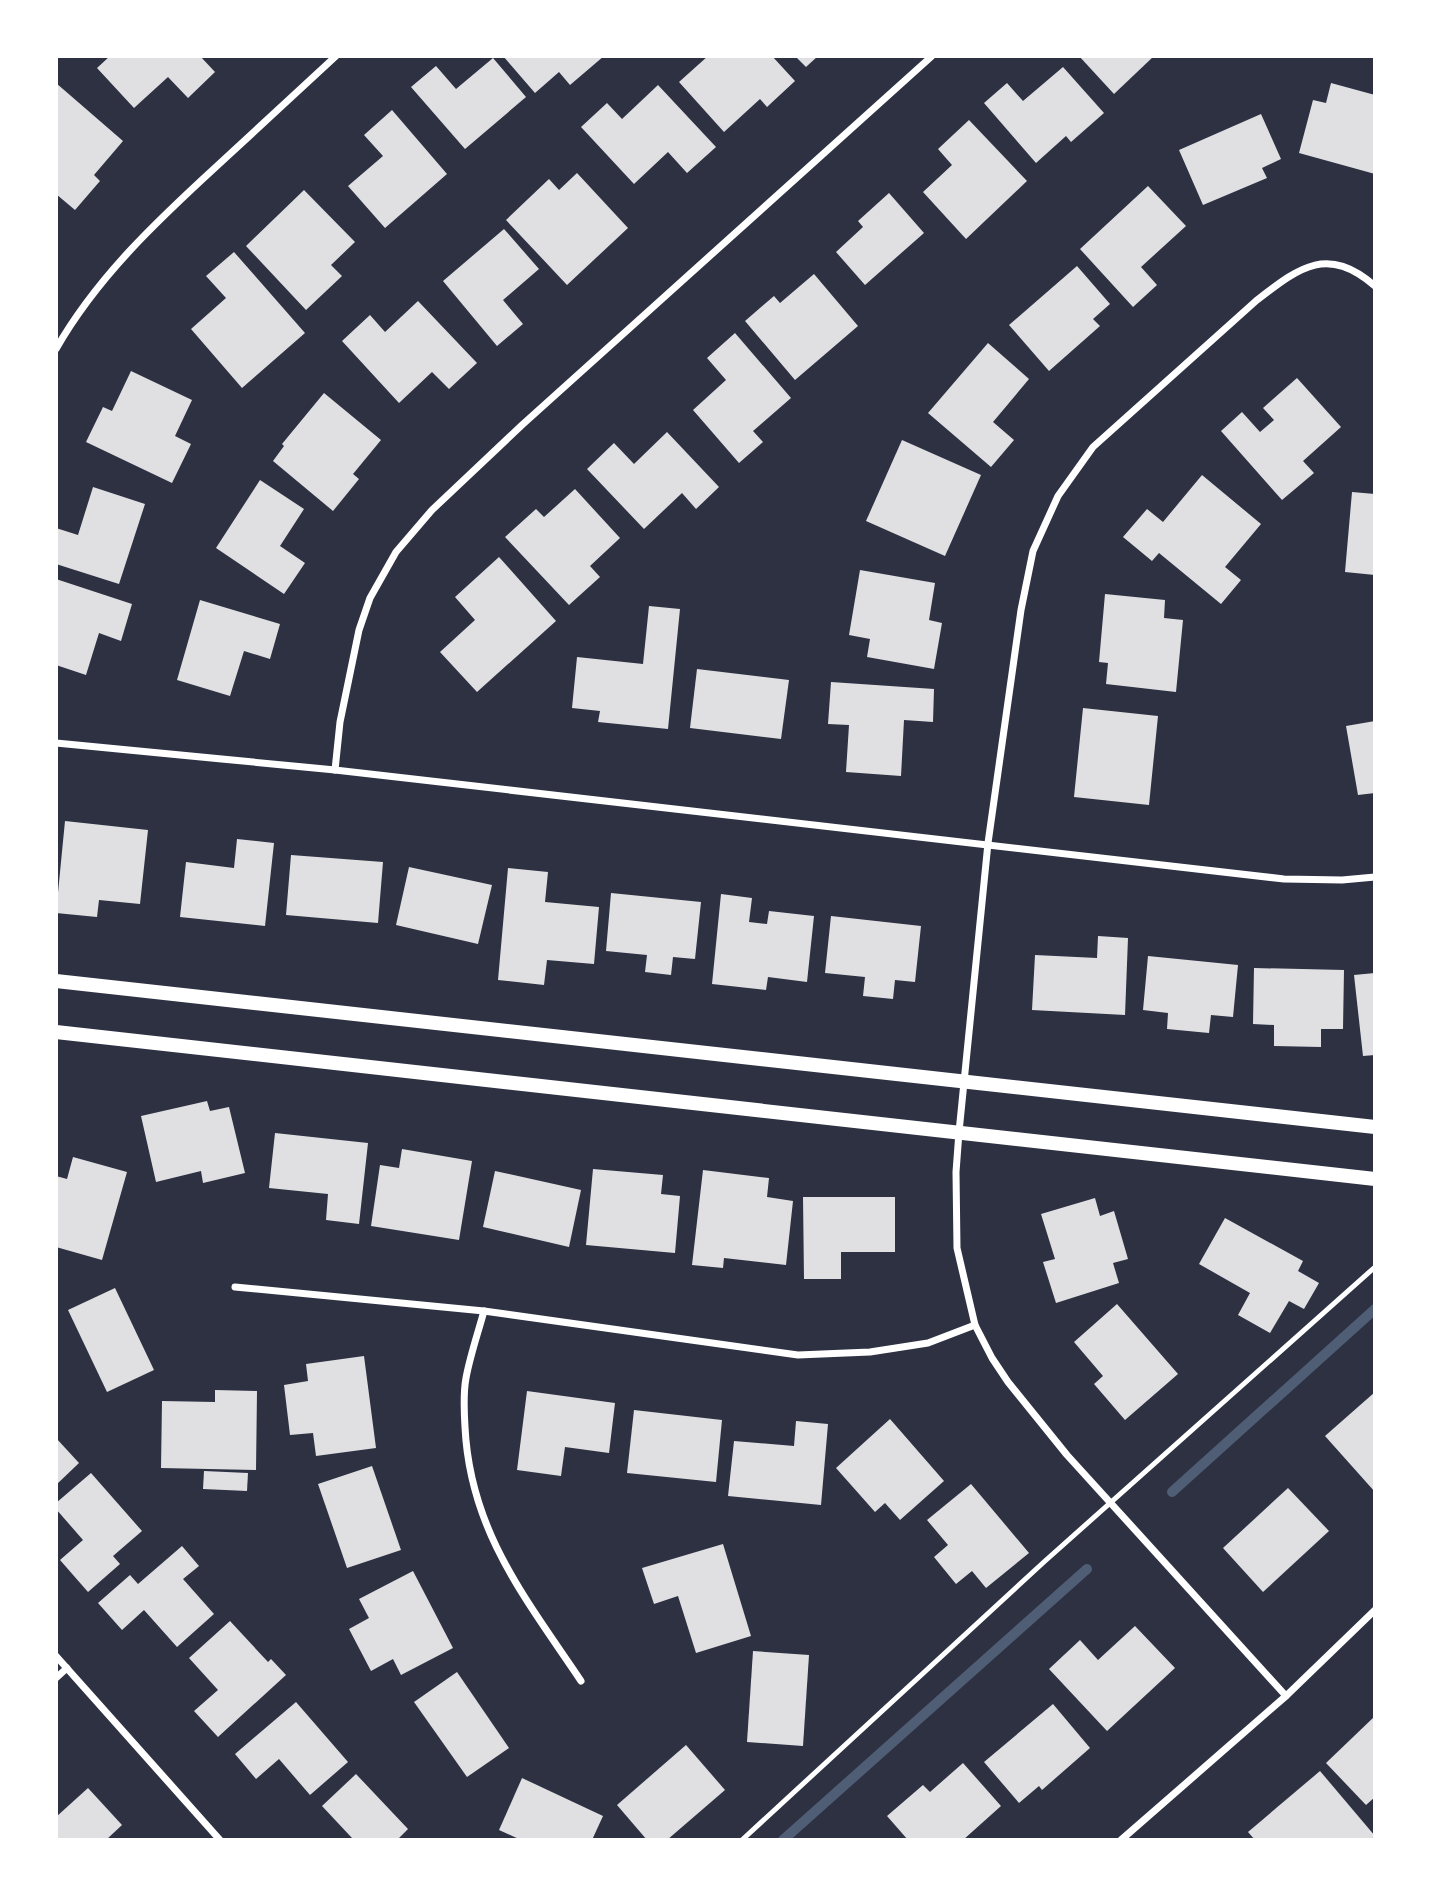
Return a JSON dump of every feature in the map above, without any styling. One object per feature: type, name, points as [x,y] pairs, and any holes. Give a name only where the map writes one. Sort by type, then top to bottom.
[{"type":"main road","points":[[56,981],[1375,1127]]},
{"type":"main road","points":[[56,1032],[1375,1179]]},
{"type":"street","points":[[56,349],[64,334],[122,258],[177,202],[336,56]]},
{"type":"street","points":[[335,770],[340,722],[359,630],[370,598],[396,552],[432,510],[522,425],[932,56]]},
{"type":"street","points":[[1286,1696],[1111,1503],[1007,1382],[992,1358],[975,1325],[957,1248],[959,1132],[988,844],[1021,611],[1033,551],[1053,505],[1093,447],[1284,279],[1322,263],[1340,264],[1359,272],[1375,286]]},
{"type":"street","points":[[56,743],[335,770],[1284,879],[1342,880],[1375,877]]},
{"type":"street","points":[[235,1287],[484,1311],[798,1355],[870,1352],[916,1345],[975,1325]]},
{"type":"street","points":[[484,1311],[466,1379],[466,1445],[474,1489],[492,1541],[507,1570],[582,1681]]},
{"type":"street","points":[[1121,1840],[1286,1696],[1375,1610]]},
{"type":"street","points":[[56,1656],[220,1840]]},
{"type":"street","points":[[56,1678],[67,1668]]},
{"type":"lane","points":[[742,1840],[1111,1503],[1375,1267]]},
{"type":"building","points":[[110,56],[200,56],[215,72],[188,98],[168,77],[134,108],[97,68]]},
{"type":"building","points":[[503,56],[604,56],[570,85],[559,72],[535,93]]},
{"type":"building","points":[[708,56],[772,56],[795,81],[767,107],[760,99],[724,132],[679,82]]},
{"type":"building","points":[[795,56],[818,56],[806,67]]},
{"type":"building","points":[[1079,56],[1154,56],[1114,94]]},
{"type":"building","points":[[493,58],[526,97],[465,149],[411,87],[436,66],[456,89]]},
{"type":"building","points":[[1063,67],[1104,113],[1071,142],[1066,136],[1036,163],[984,103],[1007,83],[1023,101]]},
{"type":"building","points":[[56,83],[123,141],[94,175],[100,181],[75,210],[56,194]]},
{"type":"building","points":[[1331,83],[1375,95],[1375,174],[1299,153],[1313,100],[1326,103]]},
{"type":"building","points":[[658,85],[716,147],[687,173],[668,152],[634,184],[581,127],[607,103],[622,119]]},
{"type":"building","points":[[392,110],[447,174],[385,228],[348,186],[383,156],[364,135]]},
{"type":"building","points":[[1261,114],[1281,159],[1262,168],[1267,178],[1203,205],[1179,150]]},
{"type":"building","points":[[969,120],[1027,181],[966,239],[923,192],[952,165],[938,149]]},
{"type":"building","points":[[577,173],[628,228],[567,285],[506,220],[549,179],[559,190]]},
{"type":"building","points":[[1148,186],[1186,226],[1141,267],[1157,285],[1133,307],[1080,249]]},
{"type":"building","points":[[304,190],[355,242],[331,265],[342,276],[306,310],[246,246]]},
{"type":"building","points":[[889,193],[924,233],[865,285],[836,252],[863,227],[858,221]]},
{"type":"building","points":[[504,229],[539,269],[503,300],[523,324],[497,346],[443,281]]},
{"type":"building","points":[[234,252],[305,333],[242,388],[191,329],[226,298],[206,276]]},
{"type":"building","points":[[1077,266],[1110,304],[1093,319],[1100,326],[1049,371],[1009,325]]},
{"type":"building","points":[[814,274],[858,326],[795,380],[745,321],[774,296],[780,303]]},
{"type":"building","points":[[418,301],[477,363],[449,389],[432,372],[399,403],[342,341],[370,315],[385,332]]},
{"type":"building","points":[[735,333],[791,398],[753,431],[763,442],[739,463],[693,410],[726,380],[707,358]]},
{"type":"building","points":[[988,343],[1029,379],[993,422],[1014,440],[991,467],[928,413]]},
{"type":"building","points":[[131,371],[192,400],[175,436],[191,444],[172,483],[86,442],[103,407],[112,411]]},
{"type":"building","points":[[1297,378],[1341,427],[1303,461],[1314,473],[1282,500],[1221,431],[1242,412],[1260,432],[1274,420],[1263,408]]},
{"type":"building","points":[[324,393],[381,440],[353,474],[359,479],[333,511],[273,461],[284,446],[282,444]]},
{"type":"building","points":[[667,432],[719,487],[696,509],[682,493],[644,529],[587,469],[614,443],[634,464]]},
{"type":"building","points":[[902,440],[981,475],[945,556],[866,521]]},
{"type":"building","points":[[1202,475],[1261,524],[1225,567],[1241,580],[1221,604],[1159,553],[1152,561],[1123,537],[1147,509],[1163,522]]},
{"type":"building","points":[[260,480],[304,509],[280,546],[305,563],[284,594],[216,548]]},
{"type":"building","points":[[93,487],[145,504],[119,584],[56,564],[56,528],[78,535]]},
{"type":"building","points":[[575,489],[620,538],[590,566],[600,577],[569,605],[505,537],[536,509],[544,517]]},
{"type":"building","points":[[1352,492],[1375,494],[1375,575],[1345,572]]},
{"type":"building","points":[[499,557],[556,621],[477,692],[440,652],[475,620],[455,597]]},
{"type":"building","points":[[860,570],[935,583],[929,620],[942,623],[934,669],[867,657],[870,639],[849,635]]},
{"type":"building","points":[[56,579],[132,604],[121,641],[99,633],[86,675],[56,665]]},
{"type":"building","points":[[1105,594],[1165,600],[1164,618],[1183,620],[1176,692],[1106,684],[1108,663],[1099,662]]},
{"type":"building","points":[[200,600],[280,624],[270,659],[244,651],[230,696],[177,680]]},
{"type":"building","points":[[649,606],[680,609],[668,729],[598,722],[600,711],[572,708],[577,657],[643,664]]},
{"type":"building","points":[[697,669],[789,680],[781,739],[690,728]]},
{"type":"building","points":[[831,682],[934,689],[933,722],[904,720],[901,776],[846,772],[849,725],[828,724]]},
{"type":"building","points":[[1083,708],[1158,716],[1149,805],[1074,797]]},
{"type":"building","points":[[1375,721],[1375,793],[1358,795],[1346,726]]},
{"type":"building","points":[[65,821],[148,830],[140,904],[99,900],[97,917],[56,913]]},
{"type":"building","points":[[237,839],[274,843],[265,926],[180,917],[186,862],[234,868]]},
{"type":"building","points":[[291,855],[383,862],[378,923],[286,915]]},
{"type":"building","points":[[409,867],[492,885],[478,944],[396,925]]},
{"type":"building","points":[[508,868],[548,872],[545,902],[599,907],[594,964],[547,960],[544,985],[498,980]]},
{"type":"building","points":[[611,893],[701,902],[695,959],[673,957],[671,975],[645,972],[647,955],[606,951]]},
{"type":"building","points":[[721,894],[752,898],[749,922],[767,924],[769,911],[814,916],[807,982],[768,977],[766,990],[712,984]]},
{"type":"building","points":[[831,916],[921,926],[915,982],[895,980],[893,999],[863,996],[865,977],[825,973]]},
{"type":"building","points":[[1098,936],[1128,938],[1125,1015],[1032,1010],[1035,955],[1097,958]]},
{"type":"building","points":[[1148,956],[1238,965],[1233,1017],[1211,1015],[1209,1033],[1167,1029],[1168,1013],[1143,1010]]},
{"type":"building","points":[[1254,968],[1344,970],[1343,1029],[1321,1029],[1321,1047],[1274,1046],[1274,1025],[1253,1024]]},
{"type":"building","points":[[1375,973],[1375,1055],[1363,1056],[1354,975]]},
{"type":"building","points":[[207,1101],[210,1111],[229,1107],[245,1173],[203,1183],[201,1171],[156,1182],[141,1116]]},
{"type":"building","points":[[275,1133],[368,1143],[359,1224],[326,1220],[328,1194],[269,1188]]},
{"type":"building","points":[[402,1149],[472,1161],[459,1240],[371,1226],[380,1165],[399,1168]]},
{"type":"building","points":[[73,1157],[127,1172],[102,1260],[56,1247],[56,1176],[67,1179]]},
{"type":"building","points":[[593,1169],[663,1175],[661,1194],[680,1196],[675,1253],[586,1245]]},
{"type":"building","points":[[703,1170],[769,1178],[767,1197],[793,1201],[786,1265],[724,1258],[723,1268],[692,1265]]},
{"type":"building","points":[[495,1171],[581,1190],[569,1247],[483,1227]]},
{"type":"building","points":[[803,1197],[895,1197],[895,1252],[841,1252],[841,1279],[804,1279]]},
{"type":"building","points":[[1095,1198],[1100,1216],[1114,1211],[1128,1259],[1113,1263],[1119,1283],[1056,1303],[1043,1262],[1055,1259],[1041,1214]]},
{"type":"building","points":[[1225,1218],[1303,1261],[1298,1271],[1319,1283],[1304,1309],[1289,1301],[1270,1333],[1238,1315],[1250,1293],[1199,1264]]},
{"type":"building","points":[[115,1288],[154,1370],[107,1392],[68,1310]]},
{"type":"building","points":[[1117,1304],[1178,1374],[1125,1420],[1094,1384],[1103,1376],[1074,1342]]},
{"type":"building","points":[[364,1356],[376,1448],[316,1456],[313,1433],[290,1435],[284,1385],[308,1381],[306,1364]]},
{"type":"building","points":[[215,1390],[257,1391],[256,1470],[161,1468],[162,1401],[215,1402]]},
{"type":"building","points":[[527,1391],[615,1403],[609,1453],[565,1447],[561,1476],[517,1470]]},
{"type":"building","points":[[1375,1392],[1375,1492],[1325,1436]]},
{"type":"building","points":[[634,1410],[722,1420],[716,1482],[627,1473]]},
{"type":"building","points":[[890,1419],[944,1481],[900,1520],[885,1503],[875,1512],[836,1468]]},
{"type":"building","points":[[796,1421],[828,1424],[821,1505],[728,1496],[734,1441],[794,1446]]},
{"type":"building","points":[[56,1438],[79,1463],[56,1485]]},
{"type":"building","points":[[372,1466],[401,1550],[347,1568],[318,1484]]},
{"type":"building","points":[[204,1471],[248,1473],[247,1491],[203,1489]]},
{"type":"building","points":[[91,1473],[142,1531],[113,1556],[120,1564],[88,1592],[60,1560],[83,1540],[56,1509],[56,1503]]},
{"type":"building","points":[[971,1484],[1029,1553],[986,1588],[972,1571],[956,1584],[934,1557],[948,1545],[927,1520]]},
{"type":"building","points":[[1288,1488],[1329,1531],[1263,1592],[1223,1548]]},
{"type":"building","points":[[723,1544],[751,1636],[696,1653],[678,1596],[654,1604],[642,1568]]},
{"type":"building","points":[[182,1546],[199,1566],[183,1579],[214,1614],[177,1647],[144,1610],[122,1630],[98,1603],[130,1575],[138,1584]]},
{"type":"building","points":[[413,1571],[453,1648],[401,1675],[393,1659],[371,1671],[349,1629],[369,1618],[359,1599]]},
{"type":"building","points":[[230,1621],[268,1662],[271,1659],[286,1675],[218,1737],[194,1711],[218,1690],[189,1658]]},
{"type":"building","points":[[1135,1626],[1175,1668],[1107,1731],[1049,1669],[1080,1640],[1098,1660]]},
{"type":"building","points":[[753,1651],[809,1655],[803,1746],[747,1742]]},
{"type":"building","points":[[457,1672],[509,1748],[467,1777],[414,1702]]},
{"type":"building","points":[[296,1702],[348,1762],[310,1795],[279,1759],[256,1779],[235,1754]]},
{"type":"building","points":[[1053,1704],[1090,1748],[1042,1790],[1039,1786],[1019,1803],[984,1762]]},
{"type":"building","points":[[1375,1716],[1375,1797],[1366,1805],[1326,1763]]},
{"type":"building","points":[[686,1745],[725,1790],[667,1840],[647,1840],[617,1805]]},
{"type":"building","points":[[963,1763],[1001,1806],[963,1840],[908,1840],[887,1816],[923,1785],[930,1792]]},
{"type":"building","points":[[1320,1771],[1375,1836],[1370,1840],[1255,1840],[1248,1832]]},
{"type":"building","points":[[356,1774],[408,1829],[397,1840],[350,1840],[352,1838],[322,1806]]},
{"type":"building","points":[[522,1778],[603,1816],[592,1840],[521,1840],[499,1830]]},
{"type":"building","points":[[88,1788],[122,1825],[106,1840],[56,1840],[56,1817]]},
{"type":"waterway","points":[[1172,1492],[1375,1309]]},
{"type":"waterway","points":[[783,1840],[1087,1569]]}]
